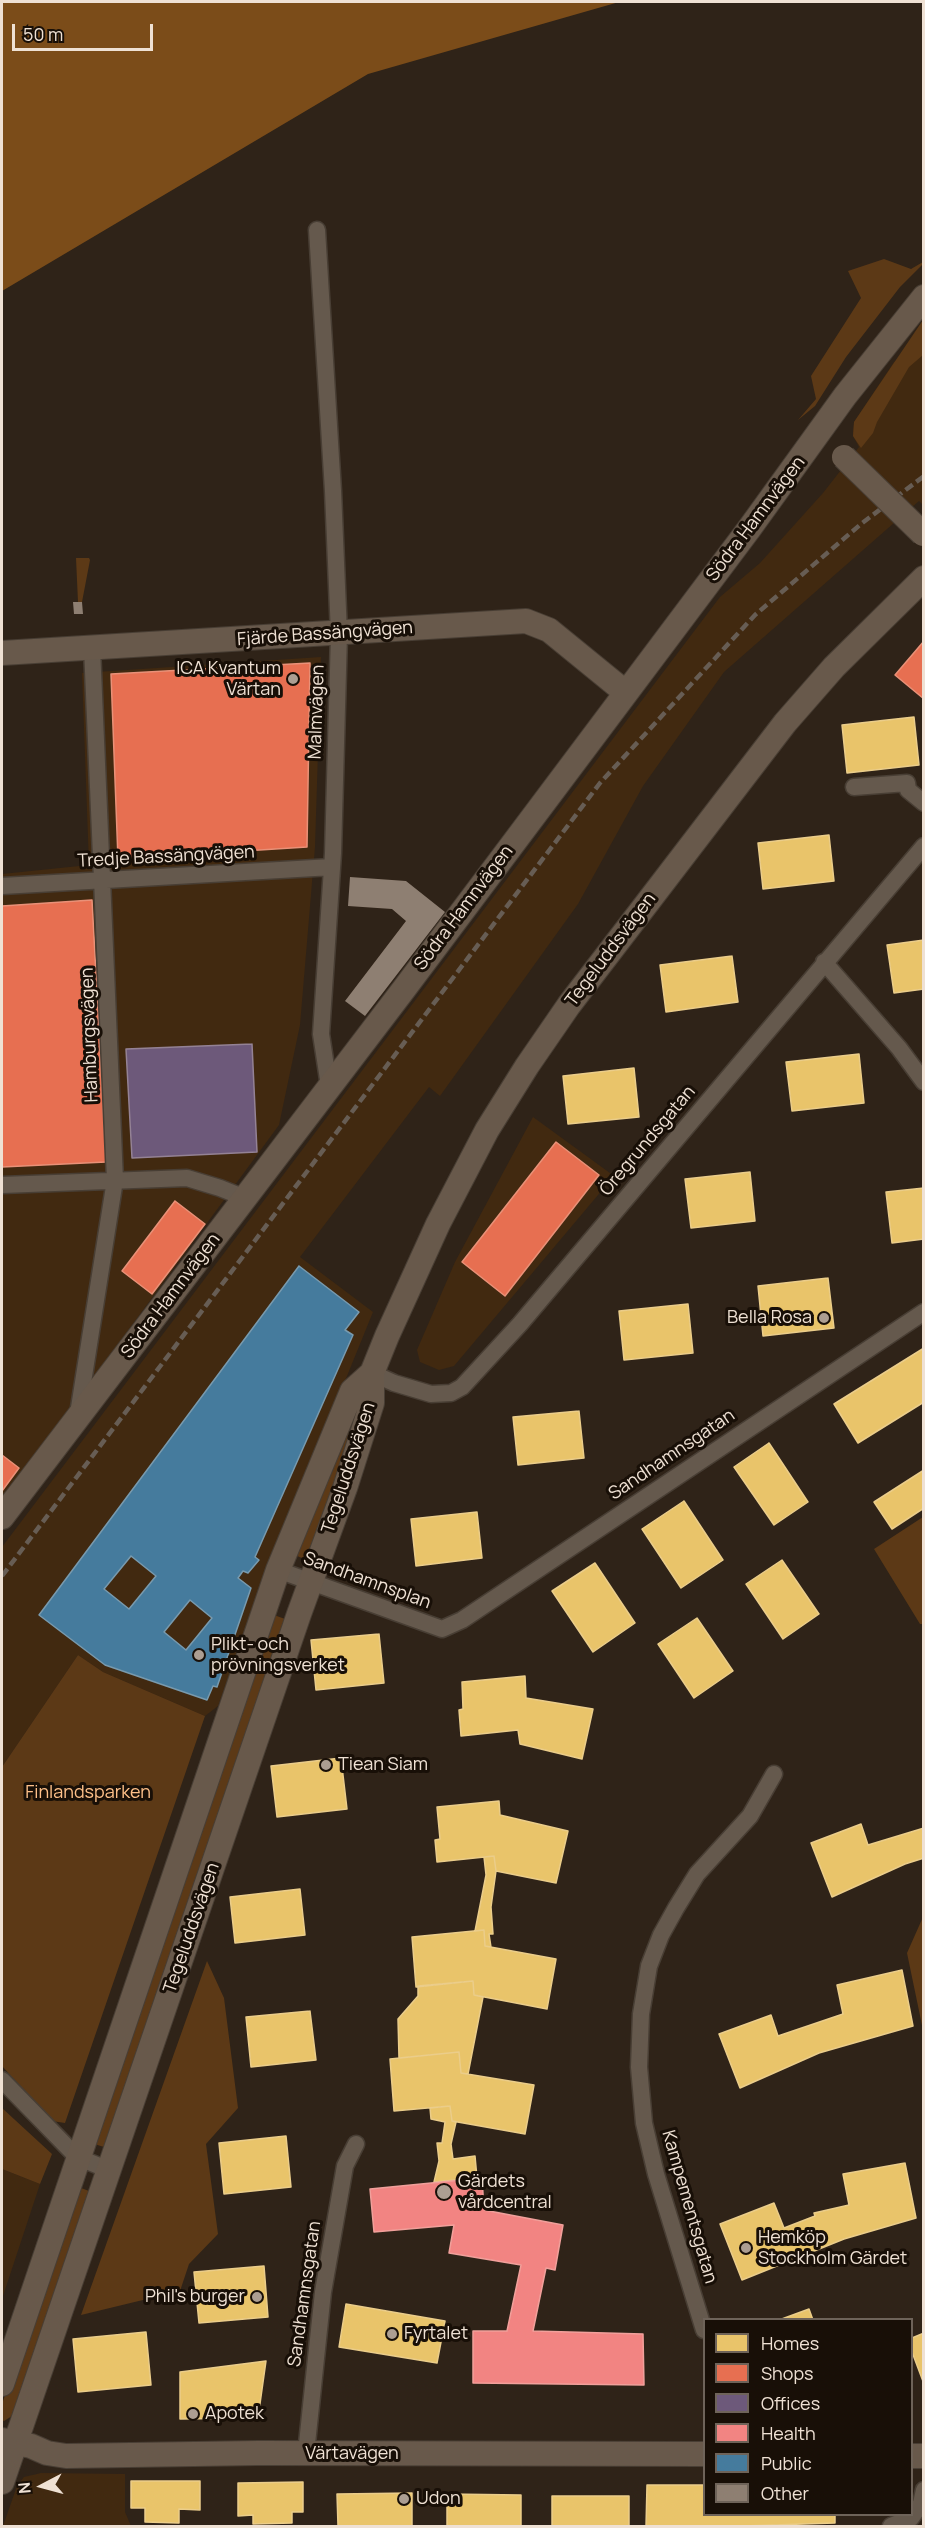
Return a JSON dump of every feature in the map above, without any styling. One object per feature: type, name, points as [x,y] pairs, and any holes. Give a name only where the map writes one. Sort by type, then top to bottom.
[{"type":"main road","name":"Södra Hamnvägen","points":[[2,1517],[245,1198],[864,371],[924,297]]},
{"type":"main road","points":[[819,434],[923,534]]},
{"type":"main road","name":"Tegeluddsvägen","points":[[2,2482],[8,2441],[109,2170],[372,1403],[372,1373],[438,1224],[487,1130],[526,1066],[569,1005],[785,723],[834,667],[924,578]]},
{"type":"main road","name":"Fjärde Bassängvägen","points":[[2,653],[526,621],[549,630],[625,692]]},
{"type":"main road","name":"Tegeluddsvägen","points":[[2,2384],[77,2157],[278,1570],[352,1391],[372,1373]]},
{"type":"main road","name":"Värtavägen","points":[[8,2441],[47,2453],[66,2456],[306,2453],[703,2454]]},
{"type":"street","name":"Malmvägen","points":[[316,230],[333,491],[339,634],[332,867],[321,1034],[329,1086]]},
{"type":"street","name":"Hamburgsvägen","points":[[78,1418],[115,1180],[92,648]]},
{"type":"street","points":[[854,787],[907,783],[908,790],[924,803]]},
{"type":"street","name":"Öregrundsgatan","points":[[372,1373],[394,1383],[431,1394],[441,1395],[462,1387],[520,1324],[924,846]]},
{"type":"street","name":"Tredje Bassängvägen","points":[[2,886],[332,867]]},
{"type":"street","points":[[824,962],[899,1048],[924,1082]]},
{"type":"street","points":[[2,1185],[188,1178],[245,1198]]},
{"type":"street","name":"Sandhamnsgatan","points":[[442,1629],[462,1620],[924,1311]]},
{"type":"street","name":"Sandhamnsplan","points":[[278,1570],[442,1629]]},
{"type":"street","name":"Kampementsgatan","points":[[703,2324],[656,2174],[644,2123],[639,2067],[641,2014],[649,1966],[666,1926],[697,1874],[750,1816],[774,1774]]},
{"type":"street","points":[[2,2080],[77,2157],[109,2170]]},
{"type":"street","name":"Sandhamnsgatan","points":[[306,2453],[323,2292],[345,2166],[356,2144]]},
{"type":"street","points":[[913,2515],[921,2505],[924,2490]]},
{"type":"street","points":[[891,2526],[912,2516]]},
{"type":"shaded area","points":[[2,2],[619,2],[368,74],[2,291]]},
{"type":"shaded area","points":[[923,341],[923,505],[919,501],[724,672],[643,786],[578,904],[440,1096],[429,1087],[300,1257],[373,1312],[260,1590],[218,1706],[205,1716],[103,1672],[78,1655],[2,1767],[2,1547],[720,597],[760,563],[823,493],[859,447],[853,436],[854,422],[894,362]]},
{"type":"shaded area","points":[[321,657],[315,847],[300,1025],[279,1125],[2,1502],[2,874],[89,865],[82,673]]},
{"type":"shaded area","points":[[533,1117],[614,1176],[454,1366],[439,1370],[420,1362],[417,1350],[455,1262]]},
{"type":"shaded area","points":[[2,2169],[40,2184],[2,2299]]},
{"type":"shaded area","points":[[41,2473],[125,2474],[125,2512],[131,2526],[3,2526],[17,2486],[24,2477]]},
{"type":"green space","points":[[884,259],[911,269],[923,262],[923,264],[900,287],[846,357],[815,406],[798,420],[816,399],[811,376],[861,298],[848,271]]},
{"type":"green space","points":[[923,320],[923,355],[909,367],[873,433],[861,448],[853,436],[854,422]]},
{"type":"green space","points":[[76,558],[89,558],[90,560],[82,602],[78,602]]},
{"type":"green space","points":[[361,1398],[364,1398],[308,1555],[304,1559],[295,1555]]},
{"type":"green space","points":[[923,1517],[924,1624],[920,1624],[874,1549]]},
{"type":"green space","points":[[274,1615],[285,1619],[104,2147],[91,2143]]},
{"type":"green space","name":"Finlandsparken","points":[[78,1655],[103,1672],[205,1716],[65,2123],[52,2121],[2,2066],[2,1767]]},
{"type":"green space","points":[[923,1917],[923,2030],[907,1953]]},
{"type":"green space","points":[[207,1961],[224,1998],[238,2108],[206,2144],[218,2234],[189,2264],[180,2291],[81,2315]]},
{"type":"green space","points":[[2,2108],[52,2154],[40,2184],[2,2169]]},
{"type":"green space","points":[[76,2186],[89,2191],[12,2416],[4,2421],[2,2420],[2,2404]]},
{"type":"building: Homes","points":[[914,717],[919,765],[847,773],[842,725]]},
{"type":"building: Homes","points":[[829,835],[834,881],[763,889],[758,843]]},
{"type":"building: Homes","points":[[924,940],[924,989],[894,993],[887,945]]},
{"type":"building: Homes","points":[[732,956],[738,1002],[666,1012],[660,965]]},
{"type":"building: Homes","points":[[859,1054],[864,1103],[792,1111],[786,1062]]},
{"type":"building: Homes","points":[[634,1068],[639,1117],[568,1124],[563,1076]]},
{"type":"building: Homes","points":[[750,1172],[755,1221],[691,1228],[685,1179]]},
{"type":"building: Homes","points":[[924,1188],[924,1239],[892,1243],[886,1192]]},
{"type":"building: Homes","points":[[828,1278],[834,1328],[763,1336],[758,1286]]},
{"type":"building: Homes","points":[[688,1304],[693,1353],[624,1360],[619,1311]]},
{"type":"building: Homes","points":[[924,1348],[924,1402],[858,1443],[834,1404]]},
{"type":"building: Homes","points":[[579,1411],[584,1458],[518,1465],[513,1417]]},
{"type":"building: Homes","points":[[769,1443],[808,1502],[774,1525],[734,1467]]},
{"type":"building: Homes","points":[[924,1470],[924,1508],[892,1529],[874,1502]]},
{"type":"building: Homes","points":[[684,1501],[723,1560],[681,1588],[642,1529]]},
{"type":"building: Homes","points":[[477,1512],[482,1558],[416,1566],[411,1519]]},
{"type":"building: Homes","points":[[782,1560],[819,1614],[783,1639],[746,1584]]},
{"type":"building: Homes","points":[[595,1563],[635,1623],[593,1652],[552,1591]]},
{"type":"building: Homes","points":[[697,1618],[733,1671],[694,1698],[658,1644]]},
{"type":"building: Homes","points":[[379,1634],[384,1683],[316,1690],[311,1640]]},
{"type":"building: Homes","points":[[525,1676],[526,1698],[593,1709],[582,1759],[520,1744],[518,1730],[461,1736],[459,1710],[463,1709],[462,1682]]},
{"type":"building: Homes","points":[[341,1758],[347,1809],[277,1817],[271,1766]]},
{"type":"building: Homes","points":[[499,1801],[500,1815],[568,1831],[556,1883],[496,1871],[494,1856],[437,1862],[435,1840],[440,1839],[437,1807]]},
{"type":"building: Homes","points":[[861,1824],[868,1845],[924,1828],[924,1858],[905,1864],[832,1897],[811,1843]]},
{"type":"building: Homes","points":[[494,1856],[496,1871],[491,1907],[493,1934],[489,1934],[491,1947],[485,1946],[484,1930],[475,1931],[486,1875],[484,1857]]},
{"type":"building: Homes","points":[[300,1889],[305,1935],[235,1943],[230,1897]]},
{"type":"building: Homes","points":[[484,1930],[485,1946],[556,1959],[547,2009],[474,1995],[473,1981],[416,1987],[412,1937]]},
{"type":"building: Homes","points":[[902,1970],[913,2026],[819,2053],[740,2088],[719,2034],[771,2015],[778,2036],[843,2014],[837,1985]]},
{"type":"building: Homes","points":[[473,1981],[474,1995],[483,1997],[468,2074],[461,2073],[459,2052],[399,2058],[398,2019],[418,1996],[418,1986]]},
{"type":"building: Homes","points":[[310,2011],[316,2060],[251,2067],[246,2017]]},
{"type":"building: Homes","points":[[459,2052],[461,2073],[534,2085],[525,2134],[452,2121],[450,2106],[394,2111],[390,2059]]},
{"type":"building: Homes","points":[[450,2106],[452,2121],[456,2122],[451,2144],[453,2159],[475,2156],[477,2178],[434,2182],[439,2161],[437,2143],[442,2143],[445,2122],[431,2119],[430,2108]]},
{"type":"building: Homes","points":[[286,2136],[291,2187],[224,2194],[219,2143]]},
{"type":"building: Homes","points":[[905,2163],[916,2218],[844,2239],[742,2280],[720,2224],[774,2203],[784,2228],[815,2216],[814,2213],[849,2205],[843,2174]]},
{"type":"building: Homes","points":[[264,2266],[268,2317],[199,2323],[194,2272]]},
{"type":"building: Homes","name":"Fyrtalet","points":[[346,2304],[445,2321],[437,2363],[339,2347]]},
{"type":"building: Homes","points":[[809,2309],[812,2318],[784,2318]]},
{"type":"building: Homes","points":[[146,2332],[151,2385],[78,2392],[73,2339]]},
{"type":"building: Homes","points":[[924,2333],[924,2384],[913,2355],[913,2338]]},
{"type":"building: Homes","points":[[266,2361],[258,2418],[180,2419],[180,2372]]},
{"type":"building: Homes","points":[[131,2481],[200,2481],[200,2510],[179,2509],[179,2523],[145,2522],[145,2508],[131,2508]]},
{"type":"building: Homes","points":[[303,2482],[303,2512],[292,2512],[292,2523],[253,2524],[253,2515],[238,2516],[238,2483]]},
{"type":"building: Homes","points":[[647,2485],[703,2485],[703,2516],[835,2516],[835,2523],[646,2526]]},
{"type":"building: Homes","points":[[412,2493],[412,2526],[338,2526],[337,2494]]},
{"type":"building: Homes","points":[[447,2494],[521,2495],[521,2526],[447,2526]]},
{"type":"building: Homes","points":[[552,2496],[629,2496],[629,2526],[552,2526]]},
{"type":"building: Shops","points":[[924,641],[924,699],[895,675]]},
{"type":"building: Shops","points":[[310,663],[307,847],[118,859],[111,674]]},
{"type":"building: Shops","points":[[92,900],[106,1162],[2,1167],[2,906]]},
{"type":"building: Shops","points":[[556,1142],[599,1175],[505,1296],[462,1262]]},
{"type":"building: Shops","points":[[175,1201],[205,1224],[152,1294],[122,1271]]},
{"type":"building: Shops","points":[[2,1455],[19,1468],[2,1491]]},
{"type":"building: Offices","points":[[252,1044],[257,1152],[132,1158],[126,1049]]},
{"type":"building: Health","points":[[482,2178],[484,2210],[563,2225],[555,2270],[546,2268],[533,2331],[643,2334],[644,2385],[473,2383],[473,2331],[507,2331],[521,2265],[449,2253],[454,2225],[374,2232],[370,2189]]},
{"type":"building: Public","points":[[299,1266],[359,1312],[345,1330],[353,1335],[255,1557],[259,1560],[248,1573],[243,1571],[238,1578],[251,1588],[217,1687],[213,1686],[207,1700],[105,1665],[39,1615]],"holes":[[[131,1556],[156,1576],[129,1609],[104,1589]],[[190,1600],[212,1618],[186,1650],[164,1632]]]},
{"type":"building: Other","points":[[73,602],[82,602],[83,614],[74,614]]},
{"type":"building: Other","points":[[350,877],[406,881],[445,912],[365,1016],[345,1001],[406,921],[392,909],[348,906]]},
{"type":"railway","points":[[2,1576],[600,783],[755,615],[861,524],[924,476]]},
{"type":"place","name":"ICA Kvantum Värtan","points":[[293,679]]},
{"type":"place","name":"Bella Rosa","points":[[824,1318]]},
{"type":"place","name":"Plikt- och prövningsverket","points":[[199,1655]]},
{"type":"place","name":"Tiean Siam","points":[[326,1765]]},
{"type":"place","name":"Gärdets vårdcentral","points":[[444,2192]]},
{"type":"place","name":"Hemköp Stockholm Gärdet","points":[[746,2248]]},
{"type":"place","name":"Phil's burger","points":[[257,2297]]},
{"type":"place","name":"Fyrtalet","points":[[392,2334]]},
{"type":"place","name":"Apotek","points":[[193,2414]]},
{"type":"place","name":"Udon","points":[[404,2499]]}]
